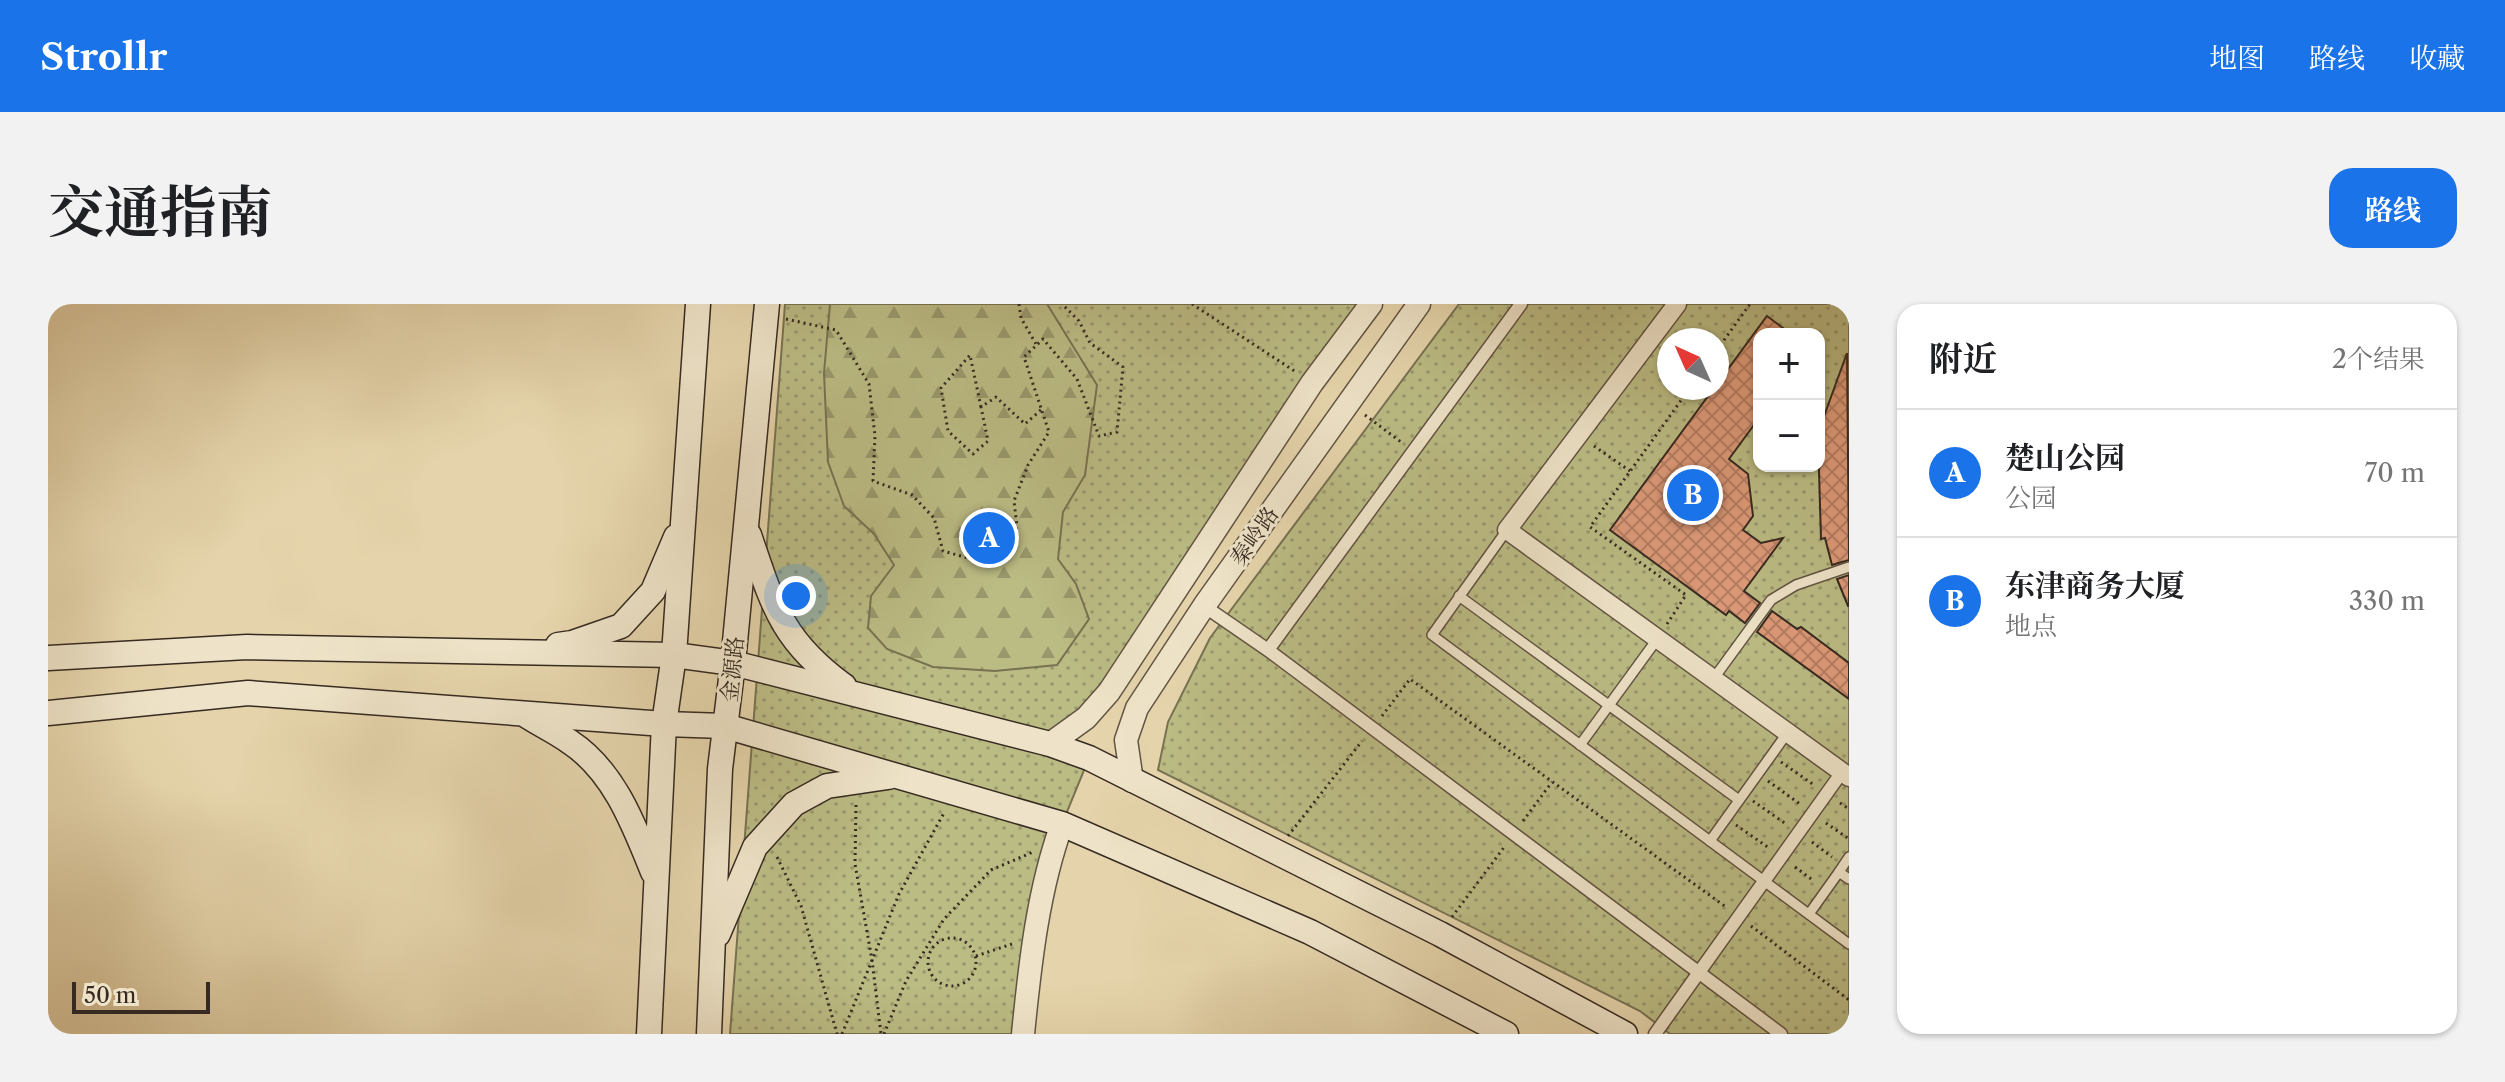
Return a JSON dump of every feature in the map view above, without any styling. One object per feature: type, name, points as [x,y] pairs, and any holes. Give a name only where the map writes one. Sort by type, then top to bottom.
[{"type":"main road","points":[[649,1034],[664,724],[674,655],[698,304]]},
{"type":"main road","name":"金源路","points":[[709,1034],[720,769],[767,309]]},
{"type":"main road","points":[[510,652],[572,643],[621,626],[653,591],[683,521]]},
{"type":"main road","points":[[746,527],[775,611],[815,665],[856,695]]},
{"type":"main road","points":[[48,658],[247,647],[674,655],[733,663],[1050,744],[1089,758],[1440,934],[1625,1034]]},
{"type":"main road","points":[[48,713],[248,693],[725,726],[955,794],[1310,932],[1506,1034]]},
{"type":"main road","points":[[521,713],[572,743],[595,764],[619,797],[656,881]]},
{"type":"main road","points":[[713,947],[755,847],[794,804],[827,786],[895,776]]},
{"type":"street","name":"秦岭路","points":[[1050,744],[1086,718],[1109,692],[1312,383],[1371,304]]},
{"type":"street","name":"秦岭路","points":[[1132,781],[1126,740],[1137,708],[1204,606],[1419,304]]},
{"type":"street","points":[[1268,650],[1521,304]]},
{"type":"street","points":[[1655,1034],[1826,794],[1846,774],[1507,530],[1677,304]]},
{"type":"street","points":[[1204,606],[1268,650],[1781,1034]]},
{"type":"street","points":[[1023,1034],[1031,958],[1058,833]]},
{"type":"lane","points":[[1507,530],[1432,635],[1849,944]]},
{"type":"lane","points":[[1714,678],[1771,600],[1796,585],[1849,567]]},
{"type":"lane","points":[[1459,596],[1739,800]]},
{"type":"lane","points":[[1580,745],[1658,638]]},
{"type":"lane","points":[[1710,841],[1788,732]]},
{"type":"lane","points":[[1809,914],[1849,857]]},
{"type":"lane","points":[[1839,872],[1849,879]]},
{"type":"path","points":[[1019,304],[1021,318],[1036,345]]},
{"type":"path","points":[[767,309],[836,330],[869,384],[875,436],[873,481],[912,495],[934,518],[943,551],[993,565],[1017,527],[1014,501],[1028,465],[1049,432],[1024,357],[1043,339],[1077,379],[1099,436],[1117,432],[1123,367],[1090,343],[1079,321],[1062,304]]},
{"type":"path","points":[[1192,304],[1312,383]]},
{"type":"path","points":[[1729,333],[1750,304]]},
{"type":"path","points":[[970,355],[981,407],[988,441],[973,454],[948,431],[941,388],[970,355]]},
{"type":"path","points":[[981,407],[996,397],[1025,424],[1042,409]]},
{"type":"path","points":[[1658,638],[1686,595],[1590,527],[1681,400]]},
{"type":"path","points":[[1348,403],[1413,451]]},
{"type":"path","points":[[1578,435],[1630,471]]},
{"type":"path","points":[[1276,852],[1410,679],[1849,1000]]},
{"type":"path","points":[[1771,755],[1849,809]]},
{"type":"path","points":[[1440,934],[1552,782]]},
{"type":"path","points":[[840,1034],[899,894],[955,794]]},
{"type":"path","points":[[856,797],[855,864],[882,1034]]},
{"type":"path","points":[[882,1034],[906,981],[944,919],[991,870],[1058,833]]},
{"type":"path","points":[[777,857],[801,906],[840,1034]]},
{"type":"path","points":[[944,939],[967,942],[976,956],[970,978],[957,985],[942,983],[931,972],[931,950],[944,939]]},
{"type":"path","points":[[976,956],[1005,947]]},
{"type":"green space","points":[[785,304],[1371,304],[1109,692],[1050,744],[1089,758],[1062,824],[1023,1034],[730,1034]]},
{"type":"green space","points":[[830,304],[1047,304],[1097,385],[1085,475],[1063,512],[1058,559],[1076,584],[1089,619],[1057,665],[995,671],[933,667],[887,649],[868,628],[871,596],[894,565],[874,534],[844,506],[828,462],[824,373]]},
{"type":"green space","points":[[1459,304],[1849,304],[1849,1034],[1670,1034],[1640,1011],[1158,770],[1168,722],[1210,638]]},
{"type":"building","points":[[1767,316],[1783,328],[1758,328]]},
{"type":"building","points":[[1753,335],[1753,426],[1729,459],[1748,474],[1753,516],[1743,530],[1761,543],[1783,538],[1744,591],[1760,603],[1745,623],[1729,611],[1726,615],[1610,530],[1705,400],[1729,400],[1729,368]]},
{"type":"building","points":[[1847,353],[1849,560],[1832,565],[1825,538],[1821,539],[1819,472],[1825,472],[1825,414]]},
{"type":"building","points":[[1849,575],[1849,606],[1848,606],[1837,579]]},
{"type":"building","points":[[1772,611],[1797,629],[1801,627],[1849,663],[1849,699],[1757,632]]},
{"type":"place","name":"东津商务大厦","points":[[1693,495]]},
{"type":"place","name":"楚山公园","points":[[989,538]]}]
